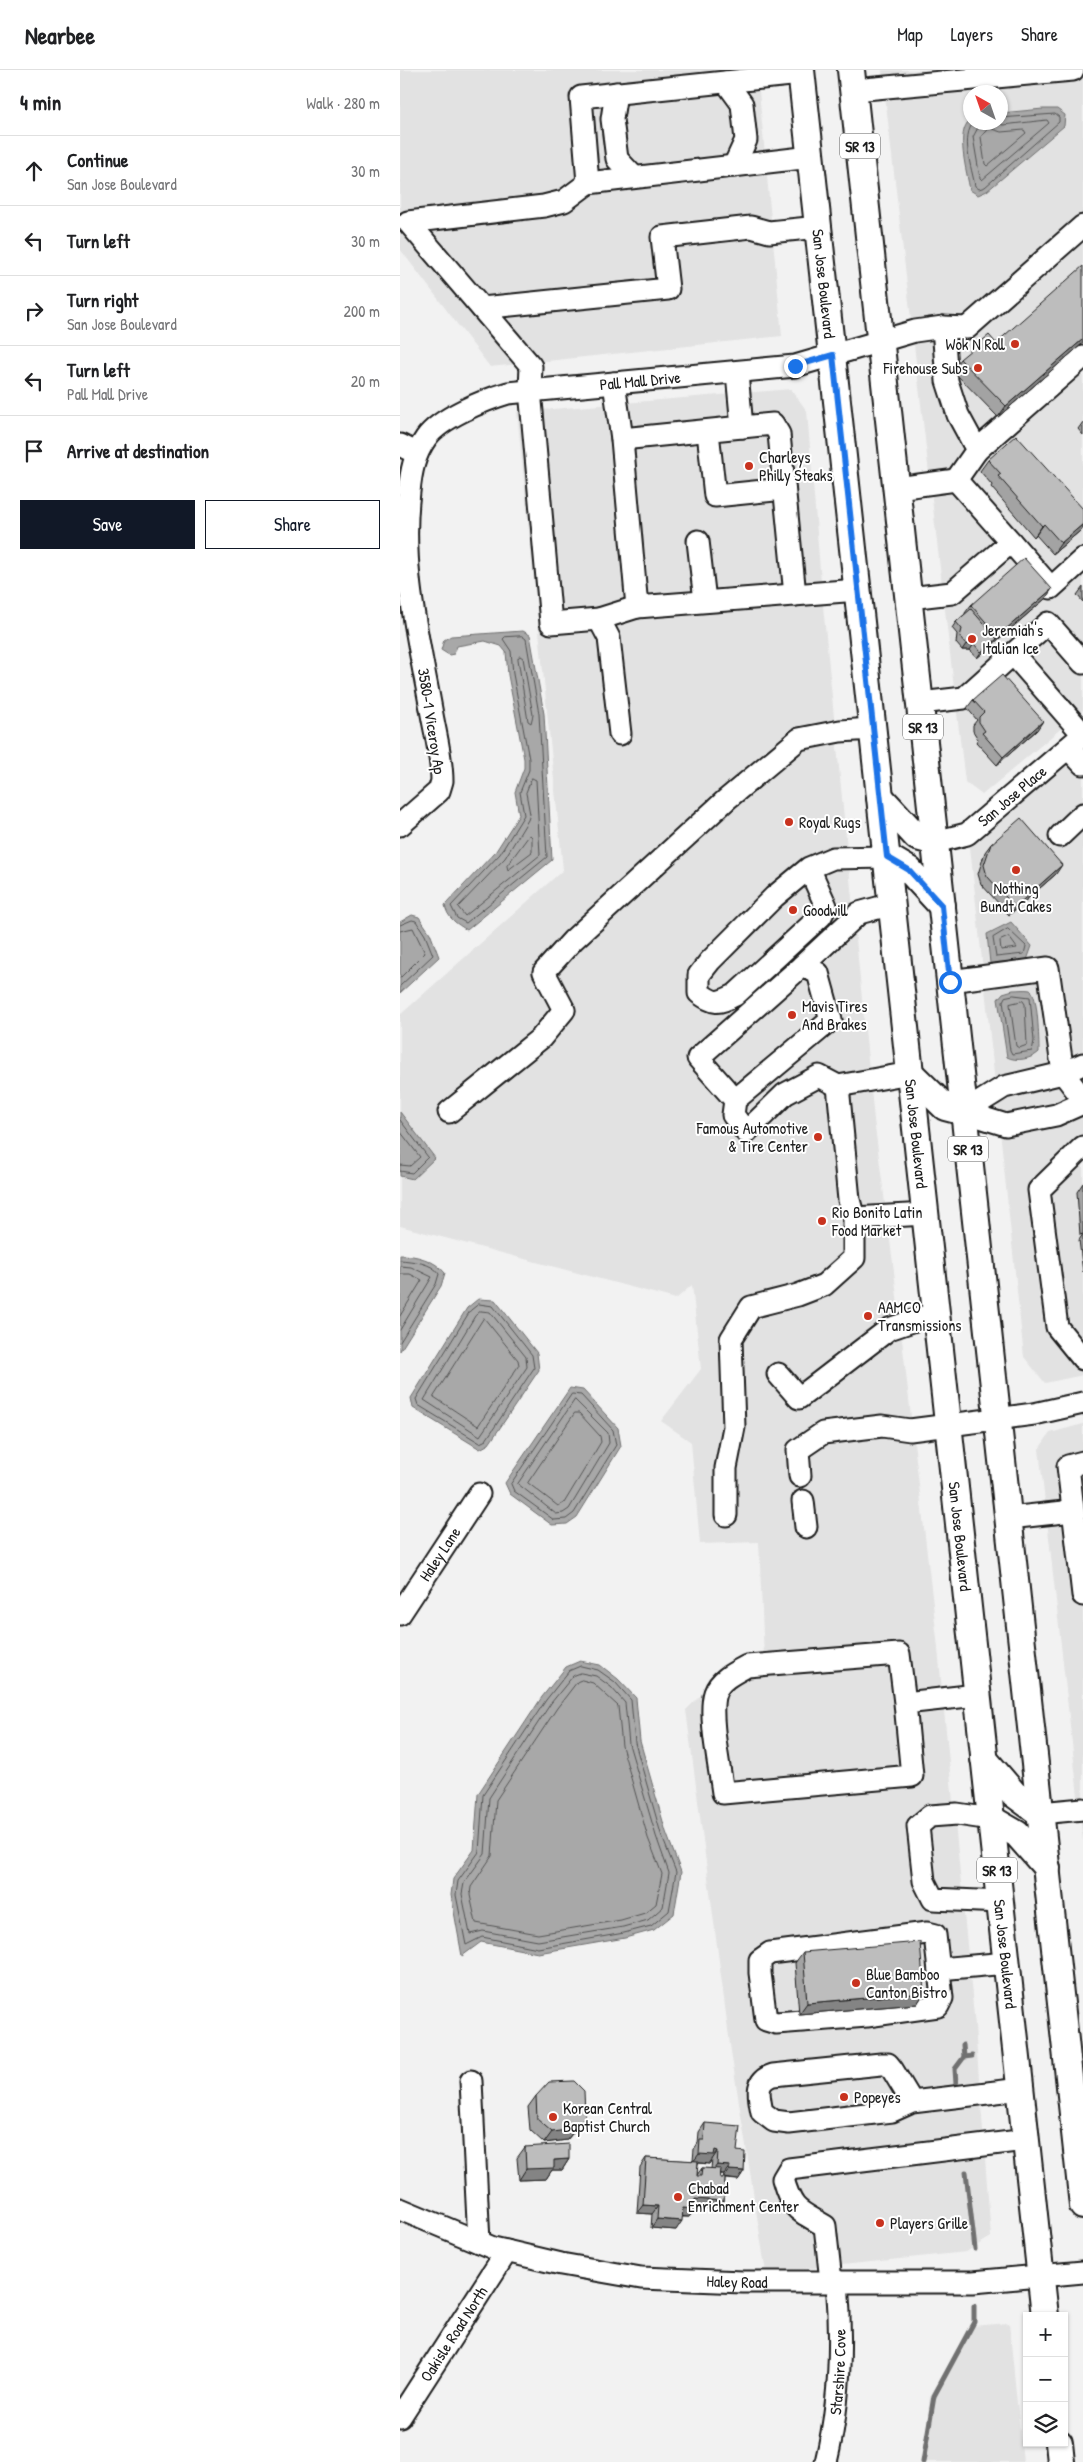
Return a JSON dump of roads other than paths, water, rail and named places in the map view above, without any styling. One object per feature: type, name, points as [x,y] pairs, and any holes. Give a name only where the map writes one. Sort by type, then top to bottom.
[{"type":"main road","name":"San Jose Boulevard","points":[[801,72],[1044,2312]]},
{"type":"main road","name":"SR 13","points":[[853,80],[1046,1868],[1077,2097],[1083,2206]]},
{"type":"main road","points":[[880,797],[917,836],[935,842]]},
{"type":"main road","points":[[887,857],[909,870],[942,906]]},
{"type":"main road","points":[[910,1073],[945,1106],[964,1112]]},
{"type":"main road","points":[[984,1759],[1014,1794],[1040,1813]]},
{"type":"main road","points":[[992,1818],[1017,1834],[1046,1868]]},
{"type":"main road","points":[[1058,2447],[1060,2462]]},
{"type":"street","points":[[853,80],[1073,70]]},
{"type":"street","points":[[588,183],[581,96],[726,82],[801,72]]},
{"type":"street","points":[[726,82],[742,104],[746,140],[734,166]]},
{"type":"street","points":[[616,93],[612,119],[617,159],[634,178]]},
{"type":"street","points":[[811,157],[588,183],[564,201],[544,206],[408,222],[531,366],[530,390],[551,623],[599,619],[637,607],[858,590]]},
{"type":"street","name":"Pall Mall Drive","points":[[408,449],[458,414],[486,399],[508,393],[738,373],[795,366],[915,331],[943,327],[967,328],[1083,226]]},
{"type":"street","points":[[482,308],[668,289],[662,238],[751,227],[768,232],[819,227]]},
{"type":"street","points":[[943,327],[947,381],[958,415],[977,450]]},
{"type":"street","points":[[897,488],[956,480],[977,450],[1083,357]]},
{"type":"street","points":[[738,373],[742,427]]},
{"type":"street","points":[[614,383],[622,439],[637,607]]},
{"type":"street","points":[[622,439],[708,432],[773,424],[779,434],[795,595]]},
{"type":"street","points":[[708,432],[716,496],[784,489]]},
{"type":"street","name":"3580-1 Viceroy Ap","points":[[400,825],[439,791],[442,780],[403,572],[408,449]]},
{"type":"street","points":[[956,480],[1050,588],[1083,559]]},
{"type":"street","points":[[698,541],[705,601]]},
{"type":"street","points":[[909,598],[952,593],[1010,542]]},
{"type":"street","points":[[599,619],[609,638],[620,734]]},
{"type":"street","points":[[920,703],[964,698],[1048,623],[1083,663]]},
{"type":"street","points":[[1013,654],[1064,711],[1078,739],[1083,764]]},
{"type":"street","points":[[449,1112],[541,1038],[564,1010],[544,972],[573,940],[727,799],[799,739],[840,730],[873,729]]},
{"type":"street","name":"San Jose Place","points":[[935,842],[967,834],[1078,739]]},
{"type":"street","points":[[1060,836],[1083,814]]},
{"type":"street","points":[[810,868],[826,906],[821,916],[735,995],[721,1002],[713,1002],[699,992],[699,975],[774,897],[810,868],[833,858],[887,857]]},
{"type":"street","points":[[735,1100],[698,1058],[859,913],[892,904]]},
{"type":"street","points":[[802,966],[818,973],[831,1020],[735,1100],[733,1115],[746,1132],[785,1094],[819,1076],[838,1086],[910,1073]]},
{"type":"street","points":[[950,982],[1048,968],[1064,1073],[1083,1099]]},
{"type":"street","points":[[964,1112],[1004,1086],[1064,1073],[1083,1064]]},
{"type":"street","points":[[726,1515],[726,1468],[734,1427],[730,1367],[731,1339],[751,1307],[798,1295],[824,1285],[854,1258],[854,1218],[849,1200],[838,1086]]},
{"type":"street","points":[[964,1112],[1006,1125],[1056,1115],[1083,1103]]},
{"type":"street","points":[[1083,1147],[1039,1190],[1058,1327],[1083,1359]]},
{"type":"street","points":[[854,1218],[926,1214]]},
{"type":"street","points":[[778,1374],[799,1398],[884,1333],[936,1313]]},
{"type":"street","points":[[800,1476],[798,1450],[823,1433],[882,1426],[910,1430],[1034,1414],[1083,1403]]},
{"type":"street","points":[[1083,1462],[1068,1466],[1083,1593]]},
{"type":"street","name":"Haley Lane","points":[[400,1614],[479,1494]]},
{"type":"street","points":[[803,1501],[806,1527]]},
{"type":"street","points":[[1009,1518],[1073,1511]]},
{"type":"street","points":[[899,1654],[905,1703],[912,1776],[723,1793],[713,1713],[715,1692],[729,1675],[747,1666],[899,1654]]},
{"type":"street","points":[[905,1703],[977,1695]]},
{"type":"street","points":[[1040,1813],[1083,1809]]},
{"type":"street","points":[[992,1818],[957,1814],[930,1816],[918,1826],[924,1881],[933,1899],[1000,1902]]},
{"type":"street","points":[[927,1933],[935,1936],[939,1970],[942,1998],[938,2006],[867,2016],[776,2023],[766,2020],[760,1960],[770,1953],[927,1933]]},
{"type":"street","points":[[939,1970],[1007,1963]]},
{"type":"street","points":[[912,2102],[888,2064],[773,2075],[762,2081],[758,2091],[762,2112],[780,2123],[892,2111],[912,2102],[1021,2089]]},
{"type":"street","points":[[471,2082],[478,2242]]},
{"type":"street","name":"Starshire Cove","points":[[826,2462],[837,2384],[840,2320],[825,2226],[797,2210],[789,2200],[783,2180],[790,2170],[1026,2140]]},
{"type":"street","name":"Haley Road","points":[[400,2209],[478,2242],[507,2251],[561,2264],[641,2278],[743,2282],[973,2282],[1083,2272]]},
{"type":"street","name":"Oakisle Road North","points":[[400,2417],[507,2251]]},
{"type":"water","points":[[1057,109],[1065,115],[1064,126],[987,191],[978,195],[970,190],[963,153],[963,133],[964,130],[1008,130],[1008,112]]},
{"type":"water","points":[[523,631],[530,635],[544,714],[552,860],[467,930],[450,917],[445,905],[496,851],[519,815],[515,792],[524,768],[524,759],[508,675],[506,652],[501,646],[485,641],[457,646],[454,654],[449,655],[441,650],[444,640],[451,636]]},
{"type":"water","points":[[412,915],[419,917],[430,933],[439,957],[400,993],[400,922]]},
{"type":"water","points":[[1011,922],[1032,946],[1027,960],[990,963],[987,934]]},
{"type":"water","points":[[1013,990],[1030,990],[1035,999],[1039,1052],[1024,1059],[1011,1059],[1007,1057],[998,999],[1003,993]]},
{"type":"water","points":[[400,1112],[435,1158],[413,1179],[400,1176]]},
{"type":"water","points":[[400,1255],[425,1259],[441,1268],[445,1273],[441,1286],[400,1351]]},
{"type":"water","points":[[478,1299],[495,1300],[537,1353],[539,1370],[489,1444],[480,1449],[413,1408],[411,1398],[467,1308]]},
{"type":"water","points":[[570,1388],[583,1390],[618,1428],[621,1446],[577,1517],[567,1524],[552,1525],[510,1494],[505,1483]]},
{"type":"water","points":[[580,1661],[600,1665],[618,1679],[636,1698],[640,1741],[666,1832],[681,1872],[674,1914],[654,1930],[625,1938],[538,1953],[481,1942],[462,1956],[451,1895],[453,1879],[474,1850],[478,1794],[542,1697],[566,1667]]},
{"type":"waterway","points":[[956,2084],[955,2069],[964,2057],[963,2045]]},
{"type":"waterway","points":[[964,2057],[972,2056]]},
{"type":"waterway","points":[[966,2172],[975,2249]]},
{"type":"waterway","points":[[923,2462],[934,2396],[974,2322],[974,2306]]},
{"type":"place","name":"Wok N Roll","points":[[1015,344]]},
{"type":"place","name":"Firehouse Subs","points":[[978,368]]},
{"type":"place","name":"Charleys Philly Steaks","points":[[749,466]]},
{"type":"place","name":"Jeremiah's Italian Ice","points":[[972,639]]},
{"type":"place","name":"Royal Rugs","points":[[789,822]]},
{"type":"place","name":"Nothing Bundt Cakes","points":[[1016,870]]},
{"type":"place","name":"Goodwill","points":[[793,910]]},
{"type":"place","name":"Mavis Tires And Brakes","points":[[792,1015]]},
{"type":"place","name":"Famous Automotive & Tire Center","points":[[818,1137]]},
{"type":"place","name":"Rio Bonito Latin Food Market","points":[[822,1221]]},
{"type":"place","name":"AAMCO Transmissions","points":[[868,1316]]},
{"type":"place","name":"Blue Bamboo Canton Bistro","points":[[856,1983]]},
{"type":"place","name":"Popeyes","points":[[844,2097]]},
{"type":"place","name":"Korean Central Baptist Church","points":[[553,2117]]},
{"type":"place","name":"Chabad Enrichment Center","points":[[678,2197]]},
{"type":"place","name":"Players Grille","points":[[880,2223]]}]
